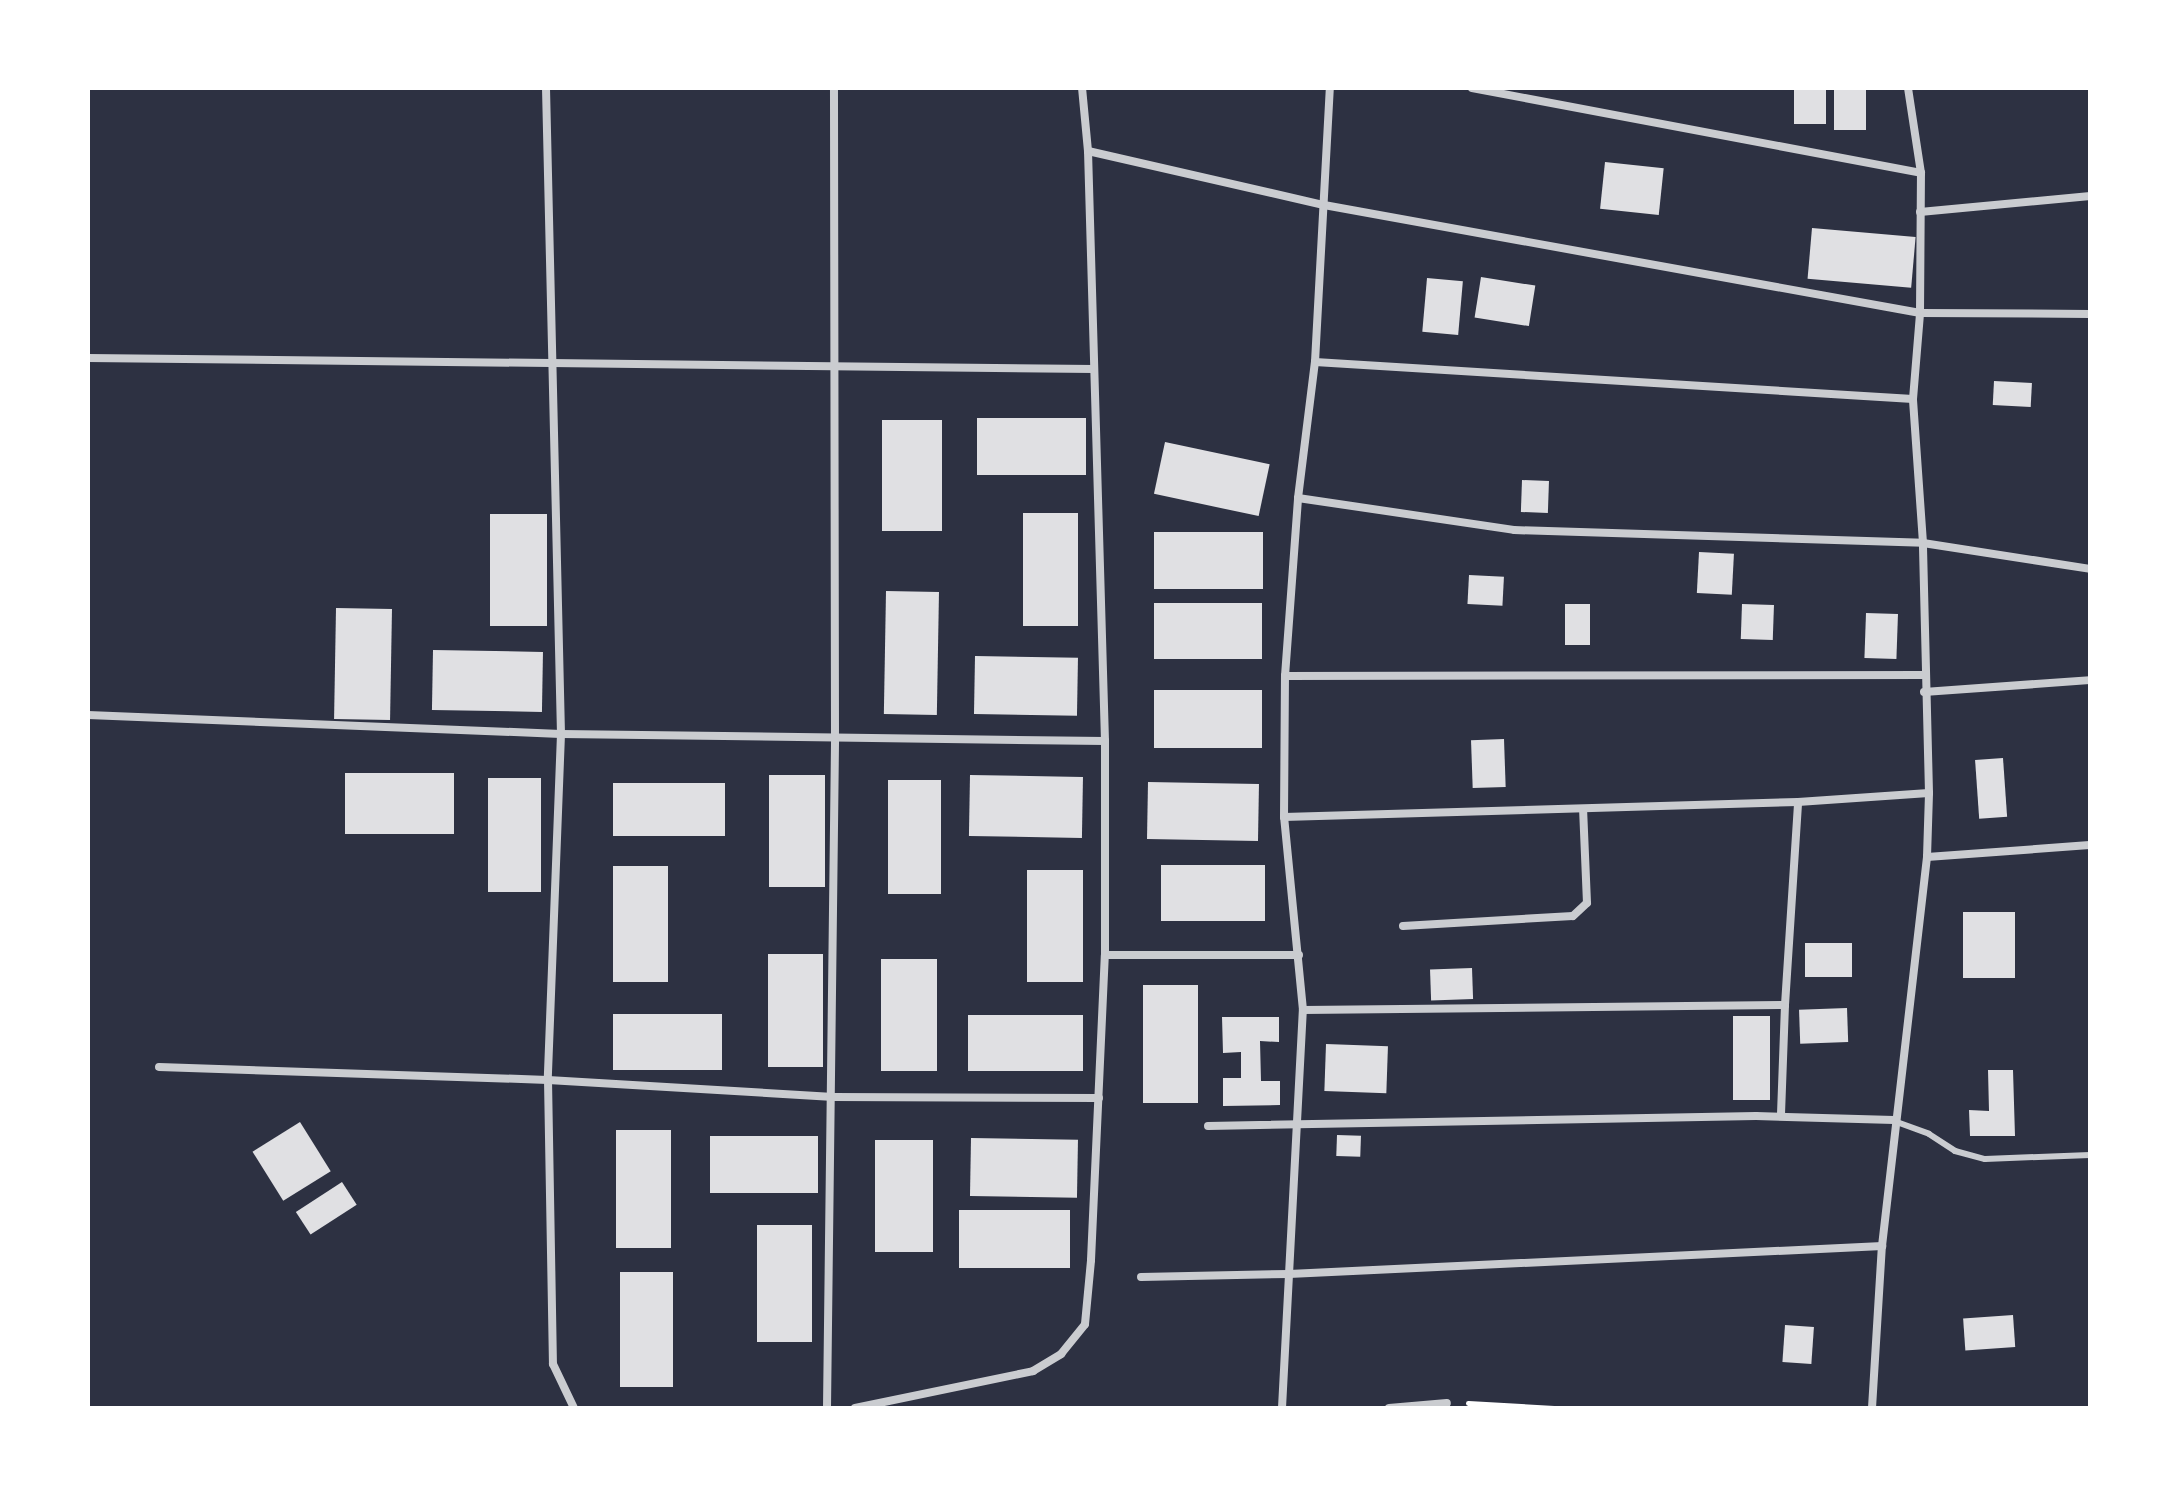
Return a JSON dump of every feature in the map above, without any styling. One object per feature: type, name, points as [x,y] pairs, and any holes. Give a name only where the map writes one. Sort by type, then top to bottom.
[{"type":"street","points":[[546,88],[561,734],[548,1080],[553,1364],[574,1408]]},
{"type":"street","points":[[827,1408],[835,739],[832,367],[834,88]]},
{"type":"street","points":[[855,1408],[1033,1371],[1061,1354],[1085,1324],[1105,955],[1105,741],[1088,151],[1082,88]]},
{"type":"street","points":[[1282,1408],[1303,1010],[1284,817],[1285,676],[1298,498],[1315,362],[1330,88]]},
{"type":"street","points":[[1472,88],[1921,173]]},
{"type":"street","points":[[1872,1408],[1882,1246],[1894,1120],[1927,857],[1929,793],[1924,692],[1923,543],[1913,399],[1920,313],[1921,173],[1908,88]]},
{"type":"street","points":[[1088,151],[1324,205],[1920,313],[2090,314]]},
{"type":"street","points":[[1920,212],[2090,196]]},
{"type":"street","points":[[88,358],[1094,369]]},
{"type":"street","points":[[1315,362],[1913,399]]},
{"type":"street","points":[[1298,498],[1514,530],[1923,543],[2090,569]]},
{"type":"street","points":[[1285,676],[1924,675]]},
{"type":"street","points":[[1924,692],[2090,680]]},
{"type":"street","points":[[88,715],[561,734],[1105,741]]},
{"type":"street","points":[[1284,817],[1798,802],[1929,793]]},
{"type":"street","points":[[1781,1116],[1798,802]]},
{"type":"street","points":[[1403,926],[1573,916],[1587,903],[1583,809]]},
{"type":"street","points":[[1927,857],[2090,845]]},
{"type":"street","points":[[1105,955],[1299,955]]},
{"type":"street","points":[[1303,1010],[1785,1005]]},
{"type":"street","points":[[159,1067],[548,1080],[833,1097],[1099,1098]]},
{"type":"street","points":[[1208,1126],[1296,1122],[1781,1116],[1894,1120]]},
{"type":"street","points":[[1141,1277],[1289,1274],[1882,1246]]},
{"type":"street","points":[[1389,1408],[1447,1403]]},
{"type":"lane","points":[[1894,1120],[1929,1134],[1955,1151],[1985,1159],[2090,1155]]},
{"type":"path","points":[[1447,1403],[1504,1402],[1554,1408]]},
{"type":"building","points":[[1794,88],[1826,88],[1826,124],[1794,124]]},
{"type":"building","points":[[1834,88],[1866,88],[1866,130],[1834,130]]},
{"type":"building","points":[[1605,162],[1664,168],[1659,215],[1600,209]]},
{"type":"building","points":[[1812,228],[1916,237],[1911,288],[1808,279]]},
{"type":"building","points":[[1481,277],[1535,286],[1529,326],[1475,317]]},
{"type":"building","points":[[1427,278],[1463,281],[1458,335],[1422,332]]},
{"type":"building","points":[[1994,381],[2032,383],[2031,407],[1993,405]]},
{"type":"building","points":[[977,418],[1086,418],[1086,475],[977,475]]},
{"type":"building","points":[[882,420],[942,420],[942,531],[882,531]]},
{"type":"building","points":[[1165,442],[1270,464],[1259,516],[1154,494]]},
{"type":"building","points":[[1522,480],[1549,481],[1548,513],[1521,512]]},
{"type":"building","points":[[1023,513],[1078,513],[1078,626],[1023,626]]},
{"type":"building","points":[[490,514],[547,514],[547,626],[490,626]]},
{"type":"building","points":[[1154,532],[1263,532],[1263,589],[1154,589]]},
{"type":"building","points":[[1699,552],[1734,554],[1732,595],[1697,593]]},
{"type":"building","points":[[1469,575],[1504,577],[1502,606],[1467,604]]},
{"type":"building","points":[[886,591],[939,592],[937,715],[884,714]]},
{"type":"building","points":[[1154,603],[1262,603],[1262,659],[1154,659]]},
{"type":"building","points":[[1565,604],[1590,604],[1590,645],[1565,645]]},
{"type":"building","points":[[1742,604],[1774,605],[1773,640],[1741,639]]},
{"type":"building","points":[[336,608],[392,609],[390,720],[334,719]]},
{"type":"building","points":[[1866,613],[1898,614],[1896,659],[1864,658]]},
{"type":"building","points":[[433,650],[543,652],[542,712],[432,710]]},
{"type":"building","points":[[975,656],[1078,658],[1077,716],[974,714]]},
{"type":"building","points":[[1154,690],[1262,690],[1262,748],[1154,748]]},
{"type":"building","points":[[1504,739],[1506,787],[1473,788],[1471,740]]},
{"type":"building","points":[[2003,758],[2007,817],[1979,819],[1975,760]]},
{"type":"building","points":[[345,773],[454,773],[454,834],[345,834]]},
{"type":"building","points":[[769,775],[825,775],[825,887],[769,887]]},
{"type":"building","points":[[970,775],[1083,777],[1082,838],[969,836]]},
{"type":"building","points":[[488,778],[541,778],[541,892],[488,892]]},
{"type":"building","points":[[888,780],[941,780],[941,894],[888,894]]},
{"type":"building","points":[[1148,782],[1259,784],[1258,841],[1147,839]]},
{"type":"building","points":[[613,783],[725,783],[725,836],[613,836]]},
{"type":"building","points":[[1161,865],[1265,865],[1265,921],[1161,921]]},
{"type":"building","points":[[613,866],[668,866],[668,982],[613,982]]},
{"type":"building","points":[[1027,870],[1083,870],[1083,982],[1027,982]]},
{"type":"building","points":[[1963,912],[2015,912],[2015,978],[1963,978]]},
{"type":"building","points":[[1805,943],[1852,943],[1852,977],[1805,977]]},
{"type":"building","points":[[768,954],[823,954],[823,1067],[768,1067]]},
{"type":"building","points":[[881,959],[937,959],[937,1071],[881,1071]]},
{"type":"building","points":[[1472,968],[1473,999],[1431,1000],[1430,969]]},
{"type":"building","points":[[1143,985],[1198,985],[1198,1103],[1143,1103]]},
{"type":"building","points":[[1847,1008],[1848,1042],[1800,1044],[1799,1010]]},
{"type":"building","points":[[613,1014],[722,1014],[722,1070],[613,1070]]},
{"type":"building","points":[[968,1015],[1083,1015],[1083,1071],[968,1071]]},
{"type":"building","points":[[1733,1016],[1770,1016],[1770,1100],[1733,1100]]},
{"type":"building","points":[[1222,1017],[1279,1017],[1279,1042],[1260,1041],[1261,1081],[1280,1081],[1280,1105],[1223,1106],[1223,1078],[1241,1078],[1241,1052],[1223,1053]]},
{"type":"building","points":[[1326,1044],[1388,1046],[1386,1093],[1324,1091]]},
{"type":"building","points":[[1988,1070],[2013,1070],[2015,1136],[1970,1136],[1969,1110],[1989,1111]]},
{"type":"building","points":[[300,1122],[331,1171],[283,1201],[253,1152]]},
{"type":"building","points":[[616,1130],[671,1130],[671,1248],[616,1248]]},
{"type":"building","points":[[1337,1135],[1361,1136],[1360,1157],[1336,1156]]},
{"type":"building","points":[[710,1136],[818,1136],[818,1193],[710,1193]]},
{"type":"building","points":[[971,1138],[1078,1140],[1077,1198],[970,1196]]},
{"type":"building","points":[[875,1140],[933,1140],[933,1252],[875,1252]]},
{"type":"building","points":[[342,1182],[357,1205],[311,1235],[296,1212]]},
{"type":"building","points":[[959,1210],[1070,1210],[1070,1268],[959,1268]]},
{"type":"building","points":[[757,1225],[812,1225],[812,1342],[757,1342]]},
{"type":"building","points":[[620,1272],[673,1272],[673,1387],[620,1387]]},
{"type":"building","points":[[2013,1315],[2015,1347],[1965,1350],[1963,1318]]},
{"type":"building","points":[[1785,1325],[1814,1327],[1811,1364],[1782,1362]]}]
